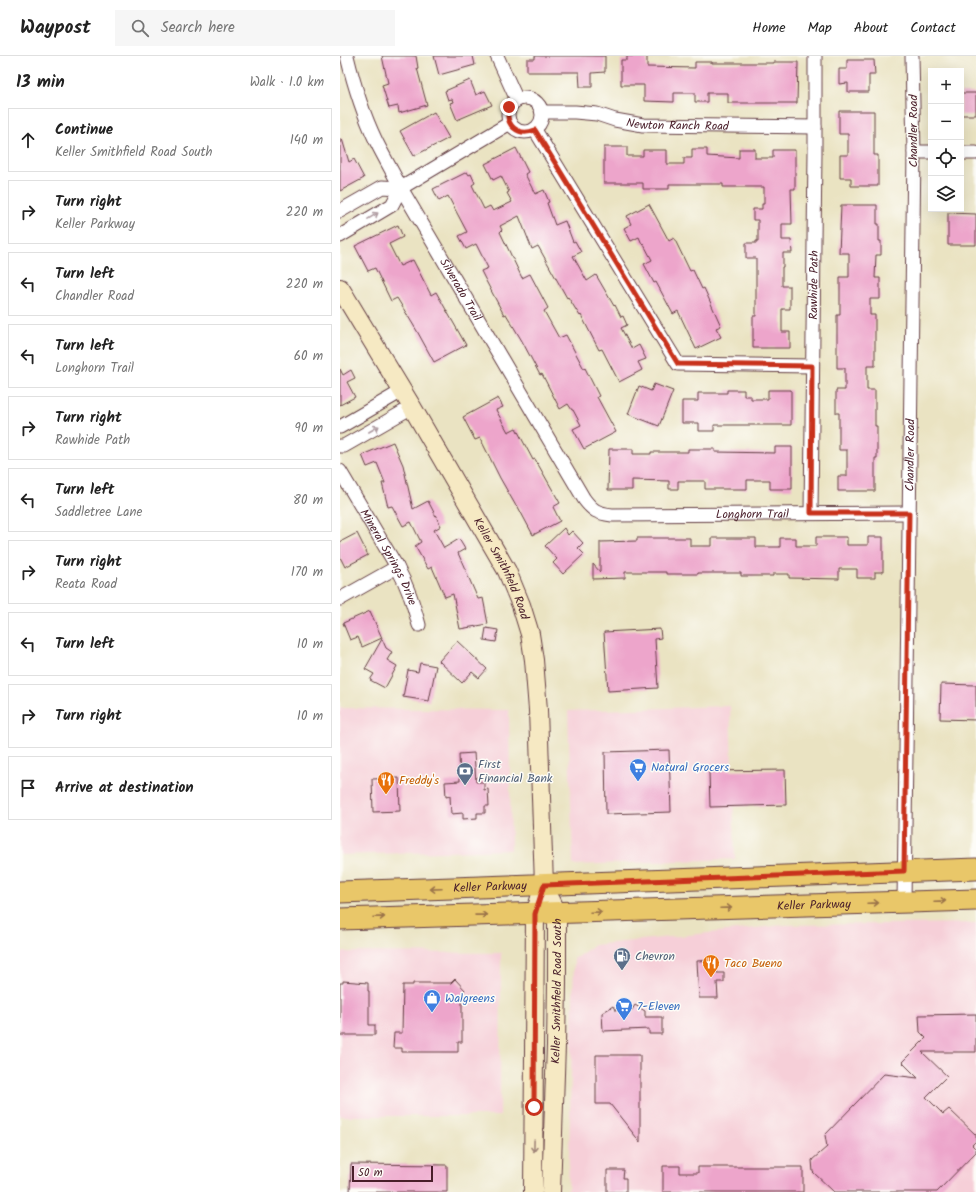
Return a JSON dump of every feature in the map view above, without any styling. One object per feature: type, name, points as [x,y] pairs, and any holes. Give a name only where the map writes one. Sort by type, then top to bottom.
[{"type":"main road","name":"Keller Smithfield Road","points":[[340,288],[412,407],[507,571],[522,605],[534,660],[544,885]]},
{"type":"main road","name":"Keller Parkway","points":[[340,892],[976,869]]},
{"type":"main road","name":"Keller Smithfield Road South","points":[[544,885],[557,913],[556,1045],[551,1192]]},
{"type":"main road","name":"Keller Smithfield Road South","points":[[533,1192],[535,914],[544,885]]},
{"type":"main road","name":"Keller Parkway","points":[[340,919],[976,900]]},
{"type":"street","name":"Silverado Trail","points":[[347,56],[361,105],[376,140],[401,188],[584,499],[590,507],[596,511]]},
{"type":"street","points":[[497,56],[517,100]]},
{"type":"street","name":"Rawhide Path","points":[[811,513],[815,56]]},
{"type":"street","name":"Chandler Road","points":[[904,902],[914,152],[912,56]]},
{"type":"street","points":[[522,98],[533,99],[541,106],[542,112],[541,122],[535,130],[529,132],[518,131],[513,128],[508,118],[509,107],[512,103],[522,98]]},
{"type":"street","name":"Newton Ranch Road","points":[[542,112],[597,114],[644,125],[815,127]]},
{"type":"street","points":[[340,211],[382,188],[401,188],[510,123]]},
{"type":"street","points":[[535,130],[678,364],[812,366]]},
{"type":"street","points":[[914,152],[928,152]]},
{"type":"street","points":[[964,153],[976,153]]},
{"type":"street","points":[[340,236],[392,205],[401,188]]},
{"type":"street","points":[[340,427],[402,392]]},
{"type":"street","points":[[340,446],[344,446],[412,407]]},
{"type":"street","name":"Mineral Springs Drive","points":[[340,471],[397,567],[413,600],[419,625]]},
{"type":"street","name":"Longhorn Trail","points":[[596,511],[612,515],[909,513]]},
{"type":"street","points":[[340,599],[397,567]]},
{"type":"shaded area","points":[[730,706],[735,859],[573,865],[568,711]]},
{"type":"shaded area","points":[[340,708],[509,710],[511,850],[340,855]]},
{"type":"shaded area","points":[[976,923],[976,1192],[568,1192],[574,959],[594,945],[784,925]]},
{"type":"shaded area","points":[[340,952],[501,953],[500,1116],[340,1116]]},
{"type":"building","points":[[382,56],[416,56],[417,68],[427,105],[399,113],[398,106],[389,108],[382,85],[388,83]]},
{"type":"building","points":[[434,56],[473,56],[475,65],[439,75]]},
{"type":"building","points":[[535,56],[605,56],[605,72],[592,73],[592,87],[580,87],[579,72],[527,72],[527,59],[535,59]]},
{"type":"building","points":[[627,56],[647,56],[647,67],[695,68],[695,62],[798,62],[797,103],[728,103],[728,93],[707,93],[707,102],[695,102],[695,93],[674,93],[674,102],[644,101],[644,85],[621,85],[621,60],[627,60]]},
{"type":"building","points":[[847,60],[874,60],[875,75],[869,75],[869,92],[848,92],[848,83],[839,84],[839,69],[847,69]]},
{"type":"building","points":[[470,80],[476,95],[485,91],[492,105],[457,120],[450,103],[453,102],[452,99],[448,100],[445,91]]},
{"type":"building","points":[[964,93],[976,93],[976,115],[964,115]]},
{"type":"building","points":[[839,111],[874,111],[874,155],[878,155],[878,186],[851,186],[851,178],[840,178],[840,155],[848,155],[848,134],[839,134]]},
{"type":"building","points":[[434,112],[449,138],[414,156],[400,131]]},
{"type":"building","points":[[340,139],[342,139],[349,162],[354,159],[364,178],[340,191]]},
{"type":"building","points":[[604,147],[627,147],[627,156],[643,156],[643,150],[667,150],[667,164],[684,164],[684,158],[692,158],[692,149],[707,149],[707,156],[739,158],[739,149],[755,149],[755,158],[773,158],[773,150],[795,150],[795,189],[791,189],[792,224],[782,224],[782,240],[791,240],[792,253],[783,253],[782,267],[782,286],[790,286],[790,309],[782,309],[782,332],[790,332],[790,348],[753,348],[753,316],[756,316],[756,258],[746,258],[746,243],[756,243],[756,241],[758,241],[758,220],[753,220],[753,209],[762,209],[762,204],[764,204],[764,187],[723,187],[723,184],[669,184],[669,189],[643,189],[643,183],[604,183]]},
{"type":"building","points":[[516,148],[528,172],[525,174],[535,194],[544,190],[555,225],[565,221],[573,242],[575,241],[581,252],[573,256],[587,281],[596,275],[621,317],[623,316],[627,325],[621,328],[632,349],[639,345],[646,359],[638,362],[642,370],[619,382],[602,349],[599,350],[581,315],[580,316],[568,297],[567,298],[538,246],[532,249],[519,216],[500,226],[502,230],[500,232],[522,278],[530,274],[548,308],[544,311],[559,338],[566,335],[584,369],[585,368],[599,396],[597,397],[616,432],[584,449],[573,429],[581,425],[573,410],[568,404],[560,409],[542,374],[540,375],[506,314],[504,315],[486,281],[481,271],[488,268],[476,244],[466,249],[459,236],[467,232],[448,196],[439,201],[433,189],[467,172],[469,175],[471,174],[475,183],[472,185],[484,209],[490,206],[493,211],[512,202],[501,176],[493,180],[485,164]]},
{"type":"building","points":[[649,204],[669,241],[674,238],[690,271],[693,270],[702,289],[704,288],[721,326],[716,328],[721,337],[696,349],[678,311],[673,314],[656,282],[654,283],[644,264],[652,260],[643,243],[642,244],[639,237],[631,241],[624,228],[631,224],[627,216]]},
{"type":"building","points":[[841,205],[877,205],[877,224],[879,224],[881,255],[876,255],[875,278],[880,278],[880,299],[870,299],[870,315],[875,315],[875,366],[867,366],[867,390],[875,390],[877,458],[875,458],[875,491],[838,491],[838,476],[847,476],[847,450],[839,450],[839,413],[836,413],[836,390],[845,390],[845,368],[837,368],[837,315],[840,315],[840,277],[849,277],[849,253],[839,253]]},
{"type":"building","points":[[948,213],[976,214],[976,245],[948,245]]},
{"type":"building","points":[[398,225],[403,237],[389,244],[400,266],[413,260],[431,295],[436,292],[466,345],[434,362],[397,298],[391,301],[375,268],[368,271],[355,246]]},
{"type":"building","points":[[340,369],[343,375],[351,370],[355,378],[347,382],[355,397],[340,405]]},
{"type":"building","points":[[654,384],[673,391],[659,426],[628,414],[639,386],[651,391]]},
{"type":"building","points":[[727,390],[744,390],[744,396],[751,396],[751,399],[768,399],[768,390],[791,390],[791,425],[714,425],[714,431],[699,431],[699,423],[682,423],[682,401],[698,401],[698,393],[727,393]]},
{"type":"building","points":[[498,398],[503,407],[496,410],[508,432],[516,428],[533,460],[535,459],[560,503],[553,507],[560,521],[533,535],[500,478],[480,438],[475,440],[463,417]]},
{"type":"building","points":[[393,442],[403,465],[413,509],[428,501],[441,526],[434,530],[444,548],[459,539],[465,549],[458,553],[478,599],[483,598],[488,624],[460,629],[453,594],[445,597],[432,567],[428,569],[415,546],[421,542],[411,522],[403,526],[392,506],[388,507],[382,483],[385,483],[377,463],[367,467],[362,455]]},
{"type":"building","points":[[775,447],[792,447],[792,489],[770,489],[770,480],[747,480],[747,489],[705,489],[705,481],[678,481],[678,489],[669,489],[669,481],[632,480],[632,490],[608,490],[609,449],[633,449],[633,454],[651,454],[651,452],[688,452],[688,449],[715,449],[715,452],[775,453]]},
{"type":"building","points":[[564,528],[568,535],[572,531],[583,543],[578,548],[584,554],[563,574],[553,563],[557,559],[545,546]]},
{"type":"building","points":[[357,533],[368,555],[345,567],[340,557],[340,542]]},
{"type":"building","points":[[816,537],[847,537],[847,545],[868,545],[868,537],[883,537],[883,572],[875,572],[875,578],[857,578],[857,569],[839,569],[839,579],[789,578],[789,574],[773,574],[773,576],[741,576],[741,573],[666,574],[666,572],[625,572],[625,578],[593,579],[593,564],[600,572],[600,542],[637,541],[637,538],[690,538],[690,546],[712,546],[712,538],[756,538],[756,547],[780,547],[780,538],[796,538],[796,546],[816,546]]},
{"type":"building","points":[[370,611],[382,638],[362,647],[358,637],[350,640],[343,623]]},
{"type":"building","points":[[486,628],[498,630],[496,642],[484,640]]},
{"type":"building","points":[[660,629],[661,638],[655,639],[658,688],[608,691],[604,632]]},
{"type":"building","points":[[382,639],[386,648],[392,652],[387,660],[397,666],[385,688],[370,680],[374,674],[365,669]]},
{"type":"building","points":[[457,641],[487,669],[479,678],[472,672],[462,683],[439,661]]},
{"type":"building","points":[[420,663],[436,666],[429,701],[403,697],[408,670],[418,672]]},
{"type":"building","points":[[941,684],[976,685],[976,720],[940,719]]},
{"type":"building","name":"Natural Grocers","points":[[669,750],[671,812],[606,814],[605,752]]},
{"type":"building","name":"First Financial Bank","points":[[474,753],[476,782],[484,782],[484,790],[488,789],[489,806],[485,806],[485,813],[477,813],[477,818],[463,819],[463,813],[451,814],[450,796],[446,797],[445,782],[460,781],[459,754]]},
{"type":"building","points":[[785,770],[786,805],[710,807],[709,771]]},
{"type":"building","name":"Freddy's","points":[[399,778],[400,811],[373,812],[372,779]]},
{"type":"building","name":"Taco Bueno","points":[[716,960],[717,973],[724,973],[724,982],[717,982],[718,998],[699,998],[697,961]]},
{"type":"building","name":"Walgreens","points":[[455,979],[465,990],[462,993],[462,1042],[458,1042],[458,1052],[402,1052],[402,1048],[393,1048],[394,1033],[402,1033],[403,985],[413,985],[413,983],[451,983]]},
{"type":"building","points":[[343,981],[368,983],[369,1025],[375,1025],[375,1035],[340,1035],[340,983],[343,983]]},
{"type":"building","name":"7-Eleven","points":[[635,1005],[645,1011],[645,1017],[662,1017],[662,1034],[649,1034],[649,1029],[603,1031],[602,1013],[613,1006],[615,1010],[632,1010]]},
{"type":"building","points":[[976,1014],[976,1052],[922,1052],[947,1076],[926,1097],[943,1114],[949,1109],[976,1135],[976,1141],[972,1145],[976,1149],[976,1152],[937,1192],[834,1192],[813,1172],[812,1160],[827,1147],[825,1135],[884,1074],[918,1078],[902,1062],[926,1038],[920,1032],[919,1015]]},
{"type":"building","points":[[596,1055],[640,1055],[640,1142],[610,1104],[596,1104]]},
{"type":"building","points":[[351,1164],[447,1165],[447,1192],[350,1192]]},
{"type":"building","points":[[663,1166],[680,1166],[680,1173],[698,1173],[698,1167],[803,1167],[803,1192],[663,1192]]},
{"type":"building","points":[[607,1170],[624,1170],[623,1178],[626,1178],[626,1192],[607,1192]]},
{"type":"place","name":"Natural Grocers","points":[[638,782]]},
{"type":"place","name":"First Financial Bank","points":[[465,786]]},
{"type":"place","name":"Freddy's","points":[[386,795]]},
{"type":"place","name":"Chevron","points":[[622,971]]},
{"type":"place","name":"Taco Bueno","points":[[711,978]]},
{"type":"place","name":"Walgreens","points":[[432,1013]]},
{"type":"place","name":"7-Eleven","points":[[624,1021]]},
{"type":"route","points":[[509,107],[508,118],[513,128],[524,132],[535,130],[678,364],[812,366],[811,513],[909,513],[904,871],[544,885],[535,914],[534,1107]]}]
